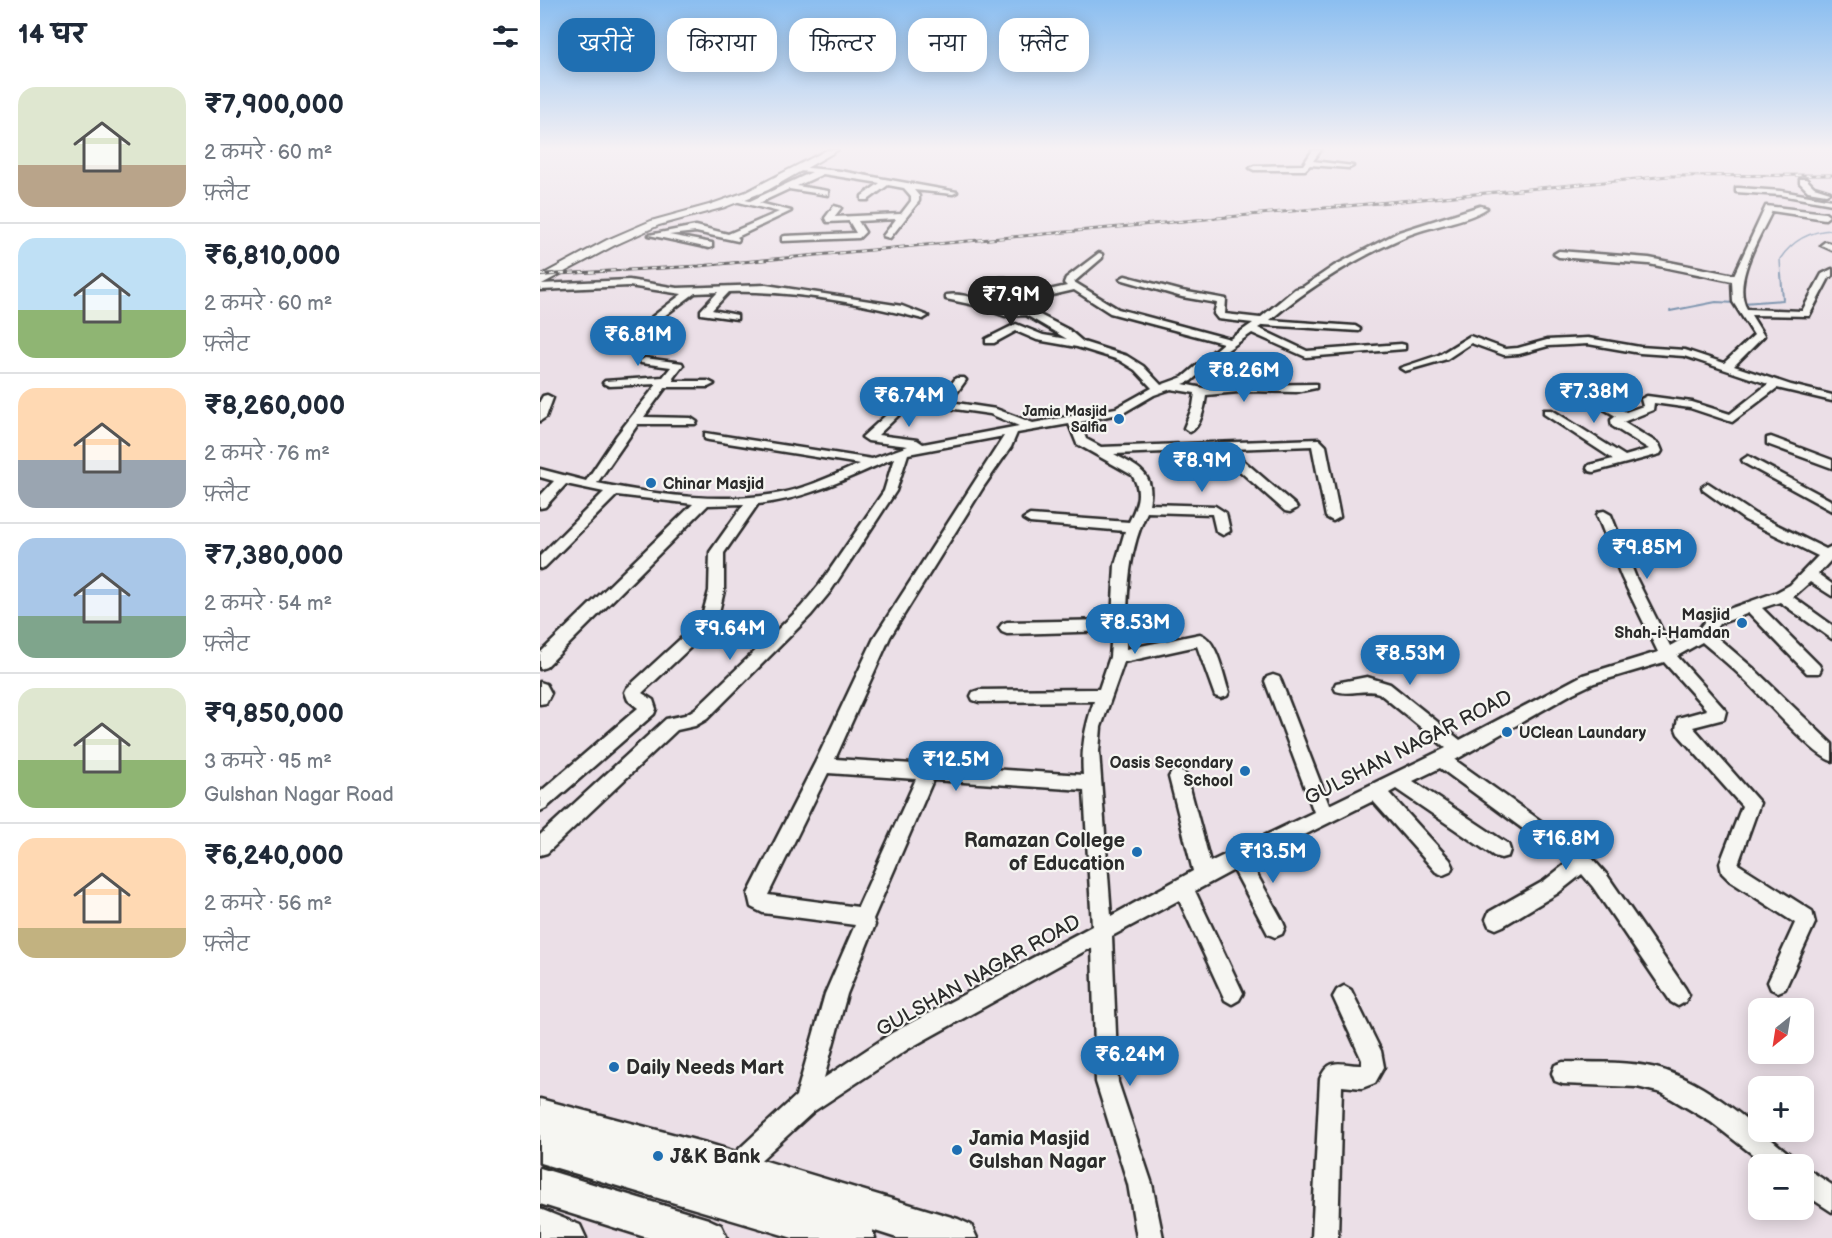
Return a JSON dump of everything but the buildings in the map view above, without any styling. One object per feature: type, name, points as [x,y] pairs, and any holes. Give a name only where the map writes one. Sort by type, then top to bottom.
[{"type":"highway","points":[[540,1116],[733,1170],[958,1238]]},
{"type":"highway","points":[[545,1144],[856,1238]]},
{"type":"highway","points":[[550,1194],[708,1238]]},
{"type":"highway","points":[[540,1228],[567,1238]]},
{"type":"main road","points":[[540,281],[583,256],[636,231],[707,208]]},
{"type":"street","points":[[653,235],[696,229],[732,238],[787,211],[773,208]]},
{"type":"street","points":[[837,208],[829,218],[830,220],[903,216]]},
{"type":"street","points":[[887,236],[909,208]]},
{"type":"street","points":[[540,473],[589,486],[647,497],[704,501],[754,500],[782,497],[806,491],[870,462],[903,451],[1119,411],[1159,389],[1172,386],[1192,376],[1230,342],[1258,324],[1298,291],[1306,290],[1369,249],[1402,234],[1483,208]]},
{"type":"street","points":[[1727,366],[1759,336],[1738,302],[1737,279],[1769,208],[1823,220]]},
{"type":"street","points":[[785,239],[859,235],[861,232],[852,219]]},
{"type":"street","points":[[636,231],[709,245]]},
{"type":"street","points":[[1559,254],[1632,257],[1737,279]]},
{"type":"street","points":[[1099,256],[1068,282],[1114,311],[1230,342]]},
{"type":"street","points":[[1743,312],[1805,314],[1825,276],[1832,272]]},
{"type":"street","points":[[1125,279],[1223,302],[1219,314],[1222,317],[1258,324],[1355,329]]},
{"type":"street","points":[[1003,280],[1024,305],[1024,311]]},
{"type":"street","points":[[540,286],[629,283],[666,290],[692,291],[766,288],[902,309],[923,316]]},
{"type":"street","points":[[1020,300],[1075,286]]},
{"type":"street","points":[[727,289],[705,312],[732,317]]},
{"type":"street","points":[[656,319],[692,291]]},
{"type":"street","points":[[949,297],[972,301],[1005,313],[1024,311],[1065,332],[1079,344]]},
{"type":"street","points":[[1258,324],[1306,354],[1401,347]]},
{"type":"street","points":[[990,341],[1014,326],[1041,338],[1079,344],[1123,358],[1139,368],[1159,389]]},
{"type":"street","points":[[1405,368],[1443,357],[1470,339],[1510,353],[1547,343],[1587,341],[1640,350],[1685,353],[1776,383],[1832,398]]},
{"type":"street","points":[[589,486],[635,420],[678,367],[677,364],[645,361]]},
{"type":"street","points":[[960,380],[944,402],[945,405],[999,413],[1032,427]]},
{"type":"street","points":[[1581,381],[1592,398],[1626,417]]},
{"type":"street","points":[[609,383],[708,384]]},
{"type":"street","points":[[1593,468],[1654,452],[1657,449],[1616,423],[1617,420],[1649,408],[1647,399],[1692,405],[1732,418],[1776,383]]},
{"type":"street","points":[[1172,386],[1201,391],[1296,389],[1312,386]]},
{"type":"street","points":[[1190,428],[1199,406],[1201,391]]},
{"type":"street","points":[[540,417],[547,399]]},
{"type":"street","points":[[899,409],[868,436],[926,446]]},
{"type":"street","points":[[1548,412],[1623,460]]},
{"type":"street","points":[[635,420],[691,422]]},
{"type":"street","points":[[1074,420],[1081,441],[1131,468],[1142,477],[1146,491],[1120,574],[1118,657],[1102,695],[1091,739],[1091,783],[1102,932],[1107,1082],[1140,1184],[1150,1238]]},
{"type":"street","points":[[863,920],[857,916],[769,906],[758,900],[758,894],[823,765],[883,636],[978,485],[1005,447],[1013,430]]},
{"type":"street","points":[[709,435],[870,462]]},
{"type":"street","points":[[1771,441],[1832,464]]},
{"type":"street","points":[[1098,451],[1309,442],[1318,444],[1333,517]]},
{"type":"street","points":[[1221,447],[1290,508]]},
{"type":"street","points":[[540,848],[672,724],[689,721],[701,714],[816,600],[890,491],[903,451]]},
{"type":"street","points":[[1748,460],[1832,507]]},
{"type":"street","points":[[540,504],[563,479]]},
{"type":"street","points":[[1708,487],[1759,522],[1831,553]]},
{"type":"street","points":[[540,564],[613,491]]},
{"type":"street","points":[[540,803],[648,709],[647,705],[633,693],[707,623],[718,573],[716,556],[754,500]]},
{"type":"street","points":[[540,663],[704,501]]},
{"type":"street","points":[[1142,508],[1215,510],[1219,513],[1223,531]]},
{"type":"street","points":[[1604,514],[1629,578],[1667,655],[1718,711],[1718,714],[1713,717],[1684,723],[1684,729],[1751,803],[1728,863],[1729,867],[1737,875],[1805,918],[1805,923],[1778,982]]},
{"type":"street","points":[[1030,519],[1134,527]]},
{"type":"street","name":"GULSHAN NAGAR ROAD","points":[[733,1170],[806,1103],[939,1018],[1102,932],[1203,875],[1398,781],[1589,679],[1667,655],[1703,634],[1714,620],[1782,596],[1795,589],[1831,553]]},
{"type":"street","points":[[1810,575],[1832,591]]},
{"type":"street","points":[[1782,596],[1832,633]]},
{"type":"street","points":[[1753,608],[1813,669]]},
{"type":"street","points":[[1007,628],[1119,625]]},
{"type":"street","points":[[1703,634],[1748,673],[1832,754]]},
{"type":"street","points":[[1118,657],[1200,640],[1205,645],[1221,692]]},
{"type":"street","points":[[1273,681],[1324,815]]},
{"type":"street","points":[[1342,687],[1367,683],[1384,687],[1458,748]]},
{"type":"street","points":[[540,688],[543,693],[540,698]]},
{"type":"street","points":[[979,696],[1102,695]]},
{"type":"street","points":[[1441,759],[1583,862],[1600,881],[1678,995]]},
{"type":"street","points":[[823,765],[1091,783]]},
{"type":"street","points":[[806,1103],[836,994],[864,931],[863,920],[927,772]]},
{"type":"street","points":[[1178,777],[1203,875]]},
{"type":"street","points":[[1398,781],[1501,850]]},
{"type":"street","points":[[1376,791],[1443,866]]},
{"type":"street","points":[[1238,859],[1275,927]]},
{"type":"street","points":[[1496,919],[1551,887],[1583,862]]},
{"type":"street","points":[[1183,888],[1232,993]]},
{"type":"street","points":[[1325,1238],[1331,1079],[1336,1074],[1370,1076],[1374,1066],[1373,1059],[1344,997]]},
{"type":"street","points":[[1563,1073],[1639,1076],[1663,1082],[1703,1103],[1771,1154]]},
{"type":"street","points":[[1814,1186],[1832,1200]]},
{"type":"waterway","points":[[1781,276],[1780,259],[1790,247],[1816,232],[1832,230]]},
{"type":"waterway","points":[[1743,303],[1783,300],[1781,274]]},
{"type":"waterway","points":[[1670,311],[1716,302],[1736,303]]},
{"type":"railway","points":[[540,275],[699,266],[1327,208]]},
{"type":"railway","points":[[540,275],[553,274]]},
{"type":"place","name":"Jamia Masjid Salfia","points":[[1119,419]]},
{"type":"place","name":"Chinar Masjid","points":[[651,483]]},
{"type":"place","name":"Masjid Shah-i-Hamdan","points":[[1742,623]]},
{"type":"place","name":"UClean Laundary","points":[[1507,732]]},
{"type":"place","name":"Oasis Secondary School","points":[[1245,771]]},
{"type":"place","name":"Ramazan College of Education","points":[[1137,852]]},
{"type":"place","name":"Daily Needs Mart","points":[[614,1067]]},
{"type":"place","name":"Jamia Masjid Gulshan Nagar","points":[[957,1150]]},
{"type":"place","name":"J&K Bank","points":[[658,1156]]}]
